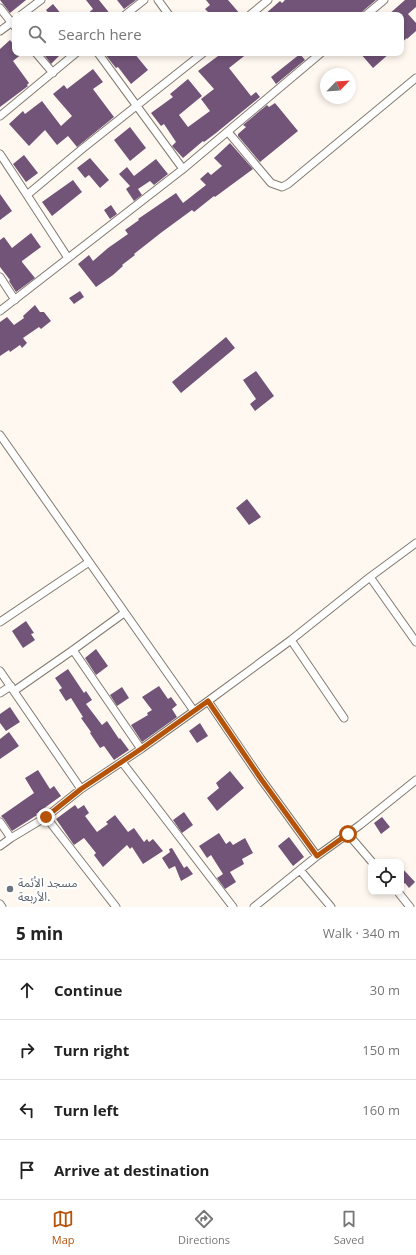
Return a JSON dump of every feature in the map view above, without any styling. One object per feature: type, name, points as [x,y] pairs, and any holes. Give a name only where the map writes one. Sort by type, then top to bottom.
[{"type":"street","points":[[25,12],[41,0]]},
{"type":"street","points":[[129,12],[144,0]]},
{"type":"street","points":[[158,0],[167,12]]},
{"type":"street","points":[[254,12],[268,0]]},
{"type":"street","points":[[370,12],[384,0]]},
{"type":"street","points":[[0,8],[12,21]]},
{"type":"street","points":[[0,31],[12,24]]},
{"type":"street","points":[[39,56],[53,73]]},
{"type":"street","points":[[0,116],[73,56]]},
{"type":"street","points":[[100,56],[183,169]]},
{"type":"street","points":[[27,195],[198,56]]},
{"type":"street","points":[[0,311],[183,169],[317,56]]},
{"type":"street","points":[[228,132],[271,183],[282,187],[288,184],[416,78]]},
{"type":"street","points":[[0,154],[68,258]]},
{"type":"street","points":[[0,277],[15,300]]},
{"type":"street","points":[[0,435],[194,711]]},
{"type":"street","points":[[0,846],[46,817],[81,789],[141,749],[208,701],[291,640],[370,577],[416,543]]},
{"type":"street","points":[[0,622],[89,562]]},
{"type":"street","points":[[370,577],[416,642]]},
{"type":"street","points":[[0,693],[12,689],[73,650],[124,613]]},
{"type":"street","points":[[291,640],[344,718]]},
{"type":"street","points":[[73,650],[141,749]]},
{"type":"street","points":[[0,671],[81,789]]},
{"type":"street","points":[[208,701],[261,779],[317,856]]},
{"type":"street","points":[[122,762],[233,907]]},
{"type":"street","points":[[254,907],[317,856],[360,825],[416,780]]},
{"type":"street","points":[[46,817],[116,907]]},
{"type":"street","points":[[0,822],[11,838]]},
{"type":"street","points":[[348,834],[369,859]]},
{"type":"street","points":[[300,870],[331,907]]},
{"type":"street","points":[[400,895],[410,907]]},
{"type":"building","points":[[0,0],[26,0],[10,13]]},
{"type":"building","points":[[86,0],[99,0],[109,12],[90,12],[93,9]]},
{"type":"building","points":[[117,0],[136,0],[124,9]]},
{"type":"building","points":[[206,0],[228,0],[238,12],[208,12],[205,9],[210,5]]},
{"type":"building","points":[[285,0],[376,0],[362,12],[267,12],[280,1],[282,3]]},
{"type":"building","points":[[405,0],[416,0],[416,7],[408,14],[416,23],[416,31],[407,39],[404,40],[404,12],[391,12]]},
{"type":"building","points":[[53,4],[60,12],[48,12],[46,10]]},
{"type":"building","points":[[10,40],[12,42],[12,56],[19,56],[13,61],[29,83],[27,85],[28,86],[0,107],[0,49]]},
{"type":"building","points":[[45,56],[59,56],[51,64]]},
{"type":"building","points":[[106,56],[136,56],[148,70],[131,84],[118,67],[116,68]]},
{"type":"building","points":[[218,56],[244,56],[229,68],[251,96],[256,92],[260,97],[183,158],[172,146],[176,142],[164,124],[161,126],[151,113],[173,97],[170,94],[188,79],[202,96],[179,115],[188,127],[210,111],[201,99],[214,89],[198,71]]},
{"type":"building","points":[[297,56],[302,56],[305,60],[276,84],[271,77]]},
{"type":"building","points":[[363,56],[387,56],[373,68]]},
{"type":"building","points":[[93,69],[103,82],[93,89],[114,117],[77,147],[68,136],[57,145],[45,130],[29,146],[9,124],[23,111],[25,114],[42,101],[61,126],[72,116],[53,94],[64,85],[67,89]]},
{"type":"building","points":[[275,103],[298,131],[260,162],[238,136],[238,134],[246,127],[243,125],[267,105],[269,107]]},
{"type":"building","points":[[130,127],[146,148],[130,161],[114,140]]},
{"type":"building","points":[[230,143],[253,169],[194,212],[192,210],[162,232],[134,254],[135,255],[122,265],[123,266],[113,275],[96,287],[78,264],[89,255],[93,261],[128,234],[125,230],[139,220],[138,219],[176,193],[183,203],[206,185],[200,179],[208,172],[211,175],[222,166],[214,158]]},
{"type":"building","points":[[24,155],[38,173],[26,182],[13,164]]},
{"type":"building","points":[[90,158],[109,180],[100,188],[89,175],[85,178],[77,168]]},
{"type":"building","points":[[156,159],[168,174],[154,185],[150,181],[138,189],[142,195],[134,201],[126,189],[130,186],[119,174],[127,167],[134,176]]},
{"type":"building","points":[[73,180],[82,192],[52,216],[42,202]]},
{"type":"building","points":[[0,194],[12,211],[0,220]]},
{"type":"building","points":[[111,205],[117,214],[110,219],[104,210]]},
{"type":"building","points":[[31,233],[41,247],[22,262],[35,278],[16,292],[9,281],[10,280],[0,267],[0,240],[4,237],[12,248]]},
{"type":"building","points":[[80,291],[84,297],[74,304],[69,298]]},
{"type":"building","points":[[35,305],[40,312],[44,312],[51,321],[41,329],[39,327],[23,338],[27,343],[22,348],[20,345],[10,352],[9,350],[0,356],[0,322],[7,317],[14,325],[24,318],[23,316]]},
{"type":"building","points":[[226,337],[235,348],[181,393],[172,382]]},
{"type":"building","points":[[256,371],[274,396],[255,411],[250,404],[256,399],[243,380]]},
{"type":"building","points":[[247,499],[261,517],[249,525],[236,508]]},
{"type":"building","points":[[26,621],[34,633],[31,634],[35,640],[23,648],[12,631]]},
{"type":"building","points":[[96,649],[108,666],[96,675],[85,658]]},
{"type":"building","points":[[68,669],[84,693],[86,691],[92,700],[86,704],[102,725],[107,721],[119,739],[120,738],[129,750],[114,760],[104,746],[100,748],[81,718],[83,717],[71,698],[66,701],[59,690],[62,688],[55,678]]},
{"type":"building","points":[[159,686],[168,699],[171,697],[177,705],[172,709],[177,717],[142,742],[131,725],[148,715],[147,713],[152,710],[142,697]]},
{"type":"building","points":[[122,687],[129,698],[117,706],[110,695]]},
{"type":"building","points":[[10,707],[20,722],[6,731],[0,723],[0,714]]},
{"type":"building","points":[[200,723],[208,736],[197,743],[189,731]]},
{"type":"building","points":[[9,732],[19,746],[0,759],[0,739]]},
{"type":"building","points":[[38,770],[50,789],[54,786],[61,796],[36,814],[37,815],[12,831],[1,816],[34,793],[25,778]]},
{"type":"building","points":[[230,771],[244,788],[217,811],[207,798],[219,788],[216,783]]},
{"type":"building","points":[[75,805],[78,809],[84,805],[89,813],[85,816],[97,832],[108,824],[106,822],[115,815],[128,832],[134,828],[144,842],[147,839],[149,842],[153,839],[163,851],[143,864],[132,847],[130,849],[127,845],[103,867],[94,855],[96,853],[84,838],[74,845],[56,819]]},
{"type":"building","points":[[184,812],[193,825],[182,833],[173,820]]},
{"type":"building","points":[[382,817],[390,827],[381,834],[374,823]]},
{"type":"building","points":[[219,833],[226,844],[230,841],[233,845],[245,838],[253,853],[242,859],[244,864],[230,872],[236,882],[225,889],[217,878],[223,874],[211,855],[207,858],[199,846]]},
{"type":"building","points":[[289,837],[304,857],[293,866],[278,846]]},
{"type":"building","points":[[172,848],[184,868],[187,866],[193,874],[181,881],[175,866],[169,869],[162,858],[170,852],[169,849]]},
{"type":"building","points":[[404,870],[415,882],[409,888],[405,883],[404,884]]},
{"type":"place","name":"مسجد الأئمة الأربعة.","points":[[10,889]]},
{"type":"route","points":[[46,817],[81,789],[141,749],[208,701],[261,779],[317,856],[348,834]]}]
